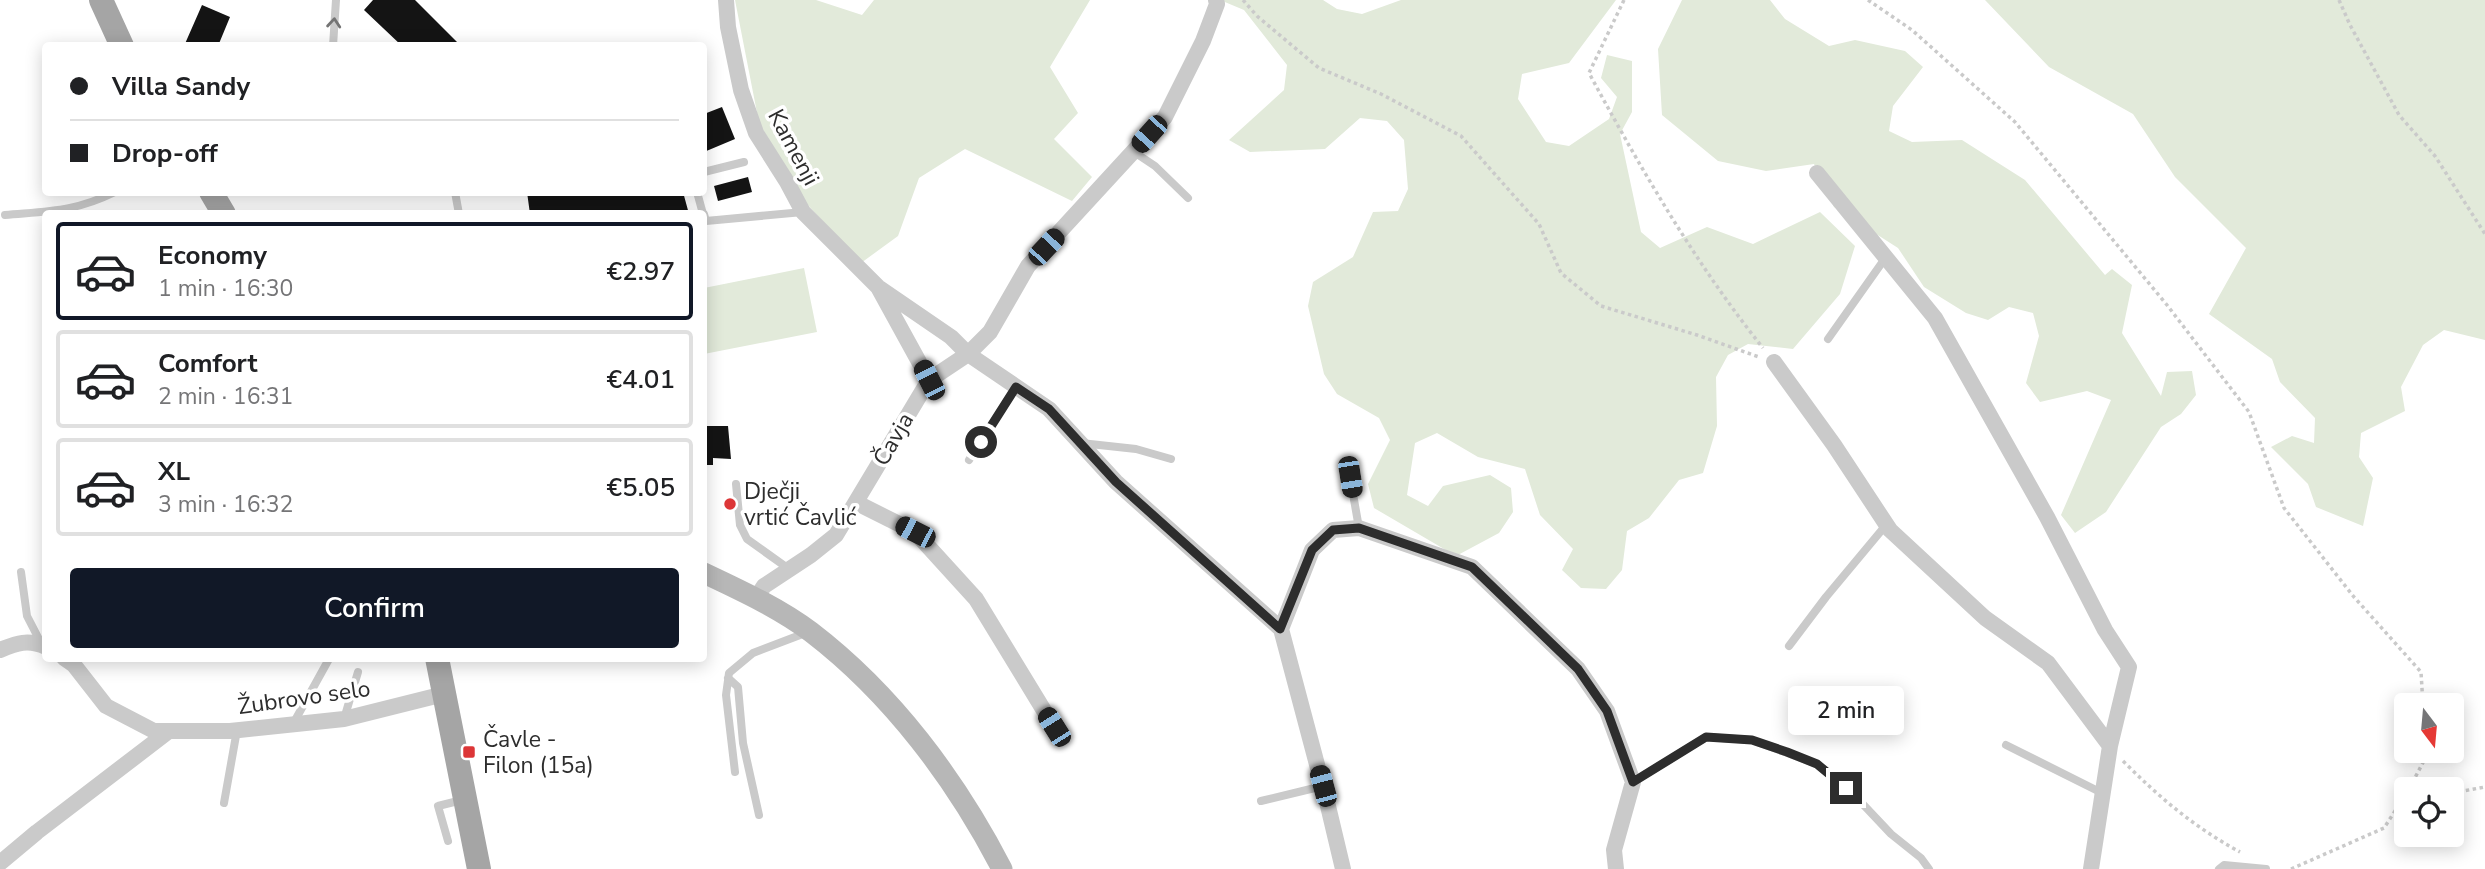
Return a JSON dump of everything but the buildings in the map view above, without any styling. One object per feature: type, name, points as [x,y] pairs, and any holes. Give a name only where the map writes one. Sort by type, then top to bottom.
[{"type":"main road","points":[[101,0],[120,42]]},
{"type":"main road","points":[[707,574],[755,598],[810,631],[854,668],[930,752],[962,799],[1002,869]]},
{"type":"main road","points":[[438,662],[479,869]]},
{"type":"street","name":"Kamenji","points":[[726,0],[728,27],[741,90],[756,133],[788,182],[803,212],[878,287],[951,337],[968,354]]},
{"type":"street","name":"Čavja","points":[[755,598],[764,586],[836,535],[929,380],[968,354],[990,332],[1028,266],[1165,117],[1203,41],[1216,0]]},
{"type":"street","points":[[1817,173],[1935,318],[2047,517],[2105,630],[2129,667],[2110,746],[2091,869]]},
{"type":"street","name":"Kamenji","points":[[878,287],[929,380]]},
{"type":"street","points":[[968,354],[1049,409],[1116,482],[1280,629],[1343,869]]},
{"type":"street","points":[[1774,362],[1834,445],[1886,525],[1985,618],[2048,663],[2110,746]]},
{"type":"street","points":[[857,503],[915,532],[976,599],[1054,727]]},
{"type":"street","points":[[1280,629],[1312,550],[1333,530],[1359,528],[1472,567],[1578,669],[1607,711],[1633,782],[1614,850],[1616,869]]},
{"type":"street","points":[[0,650],[18,643],[34,642],[42,645]]},
{"type":"street","name":"Žubrovo selo","points":[[71,662],[106,706],[155,731],[237,730],[344,719],[444,694]]},
{"type":"street","points":[[0,863],[169,731]]},
{"type":"lane","points":[[333,42],[336,0]]},
{"type":"lane","points":[[1134,152],[1155,166],[1188,198]]},
{"type":"lane","points":[[707,171],[744,162]]},
{"type":"lane","points":[[67,210],[89,205],[107,196]]},
{"type":"lane","points":[[5,215],[42,212]]},
{"type":"lane","points":[[707,221],[803,212]]},
{"type":"lane","points":[[1828,340],[1886,257]]},
{"type":"lane","points":[[969,460],[1016,387]]},
{"type":"lane","points":[[1080,443],[1136,449],[1171,458]]},
{"type":"lane","points":[[1350,477],[1359,528]]},
{"type":"lane","points":[[736,484],[740,525],[747,538],[789,569]]},
{"type":"lane","points":[[1789,646],[1886,525]]},
{"type":"lane","points":[[21,572],[26,616],[42,643]]},
{"type":"lane","points":[[735,772],[726,695],[729,673],[753,653],[810,631]]},
{"type":"lane","points":[[292,724],[327,662]]},
{"type":"lane","points":[[344,719],[358,672]]},
{"type":"lane","points":[[729,678],[738,687],[743,743],[759,815]]},
{"type":"lane","points":[[225,803],[237,730]]},
{"type":"lane","points":[[1633,782],[1706,737],[1752,740],[1817,764],[1858,799],[1891,834],[1921,858],[1929,869]]},
{"type":"lane","points":[[2006,745],[2102,793]]},
{"type":"lane","points":[[1261,801],[1323,786]]},
{"type":"lane","points":[[448,841],[438,806],[465,799]]},
{"type":"lane","points":[[2219,869],[2224,865],[2266,869]]},
{"type":"path","points":[[1243,0],[1257,16],[1319,68],[1381,94],[1461,136],[1539,224],[1561,273],[1601,306],[1774,362]]},
{"type":"path","points":[[1624,0],[1589,73],[1645,176],[1730,307],[1774,362]]},
{"type":"path","points":[[1868,0],[1912,30],[2015,122],[2167,305],[2249,412],[2284,508],[2354,597],[2421,672],[2422,693]]},
{"type":"path","points":[[2339,0],[2399,116],[2435,156],[2485,234]]},
{"type":"path","points":[[2110,746],[2158,796],[2204,832],[2248,857]]},
{"type":"path","points":[[2464,791],[2485,787]]},
{"type":"path","points":[[2291,869],[2384,828],[2394,815]]},
{"type":"green space","points":[[735,0],[816,0],[862,15],[874,0],[1090,0],[1050,67],[1078,113],[1054,139],[1092,177],[1072,201],[965,149],[919,178],[898,236],[861,263],[807,204],[759,123]]},
{"type":"green space","points":[[1220,0],[1323,0],[1337,9],[1362,14],[1401,0],[1616,0],[1569,63],[1522,74],[1518,99],[1546,142],[1569,146],[1609,119],[1617,97],[1601,78],[1607,55],[1632,61],[1632,112],[1620,134],[1641,232],[1660,248],[1707,227],[1753,244],[1820,212],[1855,246],[1840,294],[1793,349],[1748,344],[1728,355],[1716,377],[1717,426],[1703,473],[1679,480],[1649,518],[1627,531],[1622,570],[1606,589],[1581,588],[1562,570],[1573,549],[1540,515],[1525,469],[1478,457],[1437,433],[1415,443],[1407,495],[1428,506],[1443,486],[1490,475],[1511,488],[1513,512],[1499,533],[1456,556],[1374,508],[1368,484],[1390,440],[1379,418],[1337,394],[1324,374],[1308,306],[1313,282],[1353,257],[1373,212],[1398,211],[1408,189],[1404,140],[1387,121],[1360,118],[1325,149],[1250,152],[1229,140],[1284,90],[1287,65],[1244,10]]},
{"type":"green space","points":[[1682,0],[1770,0],[1785,19],[1829,46],[1855,40],[1905,51],[1923,67],[1893,106],[1889,131],[1912,142],[1962,140],[2025,180],[2105,275],[2112,269],[2132,285],[2122,333],[2161,396],[2167,372],[2192,371],[2196,395],[2181,414],[2161,427],[2106,512],[2075,533],[2061,515],[2111,400],[2087,391],[2040,402],[2026,383],[2039,336],[2033,313],[2009,307],[1988,320],[1966,313],[1924,287],[1898,248],[1834,207],[1814,164],[1766,171],[1718,161],[1662,115],[1658,49]]},
{"type":"green space","points":[[1985,0],[2485,0],[2485,340],[2444,330],[2423,345],[2401,387],[2405,411],[2361,433],[2359,457],[2373,478],[2363,526],[2316,507],[2308,484],[2271,447],[2292,436],[2314,443],[2315,418],[2280,382],[2272,359],[2209,314],[2246,248],[2175,177],[2133,114],[2049,67]]},
{"type":"green space","points":[[804,268],[817,332],[707,353],[707,287]]},
{"type":"place","name":"Dječji vrtić Čavlić","points":[[730,504]]},
{"type":"place","name":"Čavle - Filon (15a)","points":[[469,752]]},
{"type":"route","points":[[981,442],[1016,387],[1049,409],[1116,482],[1280,629],[1312,550],[1333,530],[1359,528],[1472,567],[1578,669],[1607,711],[1633,782],[1706,737],[1752,740],[1787,752],[1817,764],[1846,788]]}]
